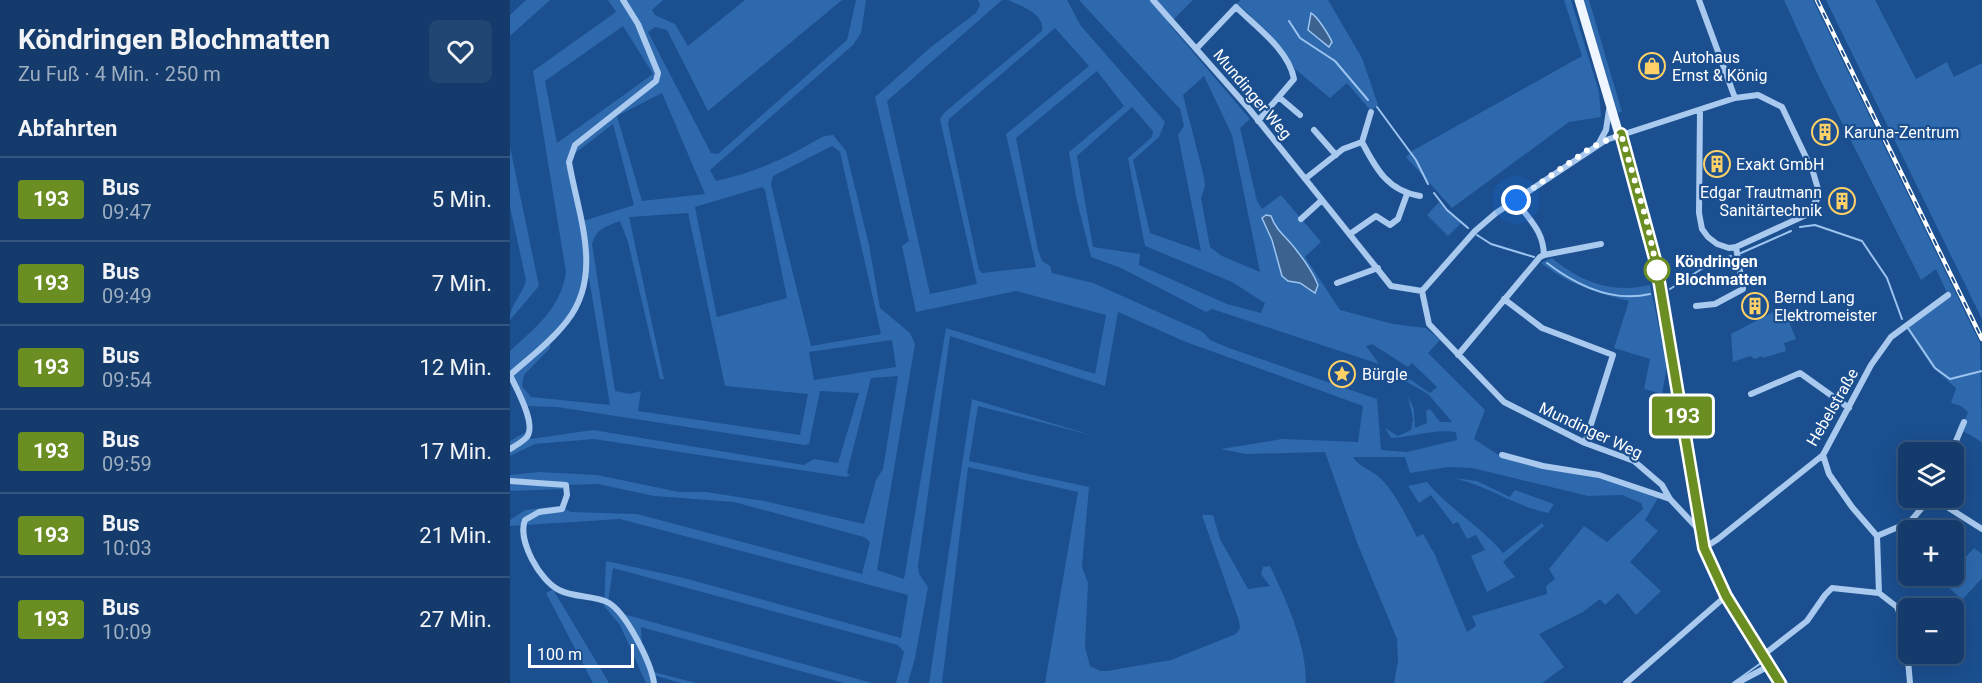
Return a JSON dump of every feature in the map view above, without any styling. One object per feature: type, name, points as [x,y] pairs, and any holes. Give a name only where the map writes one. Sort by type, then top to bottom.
[{"type":"main road","points":[[1579,0],[1621,134],[1656,263],[1704,548],[1726,596],[1780,683]]},
{"type":"street","points":[[510,449],[527,437],[529,430],[525,408],[510,375],[566,322],[583,294],[587,262],[569,162],[571,152],[575,145],[656,81],[657,76],[638,24],[623,0]]},
{"type":"street","name":"Mundinger Weg","points":[[1153,0],[1258,121],[1391,286],[1422,291],[1429,324],[1504,402],[1585,443],[1634,461],[1662,485],[1670,499],[1700,531]]},
{"type":"street","points":[[1699,0],[1735,98]]},
{"type":"street","points":[[1197,48],[1236,7],[1277,48],[1293,71],[1294,80],[1258,121]]},
{"type":"street","points":[[1422,291],[1475,231],[1599,143],[1735,98],[1758,95],[1782,107],[1813,172],[1818,189],[1818,198],[1806,215],[1736,248],[1717,244],[1702,229],[1699,213],[1701,110]]},
{"type":"street","points":[[1599,143],[1609,118],[1609,96]]},
{"type":"street","points":[[1280,98],[1300,115]]},
{"type":"street","points":[[1371,112],[1362,142],[1377,172],[1395,188],[1407,194],[1420,196]]},
{"type":"street","points":[[1314,130],[1336,155]]},
{"type":"street","points":[[1305,179],[1336,155],[1362,142]]},
{"type":"street","points":[[1350,234],[1371,217],[1376,216],[1390,225],[1398,219],[1407,194]]},
{"type":"street","points":[[1301,219],[1322,200]]},
{"type":"street","points":[[1516,200],[1528,220],[1540,231],[1544,255]]},
{"type":"street","points":[[1458,355],[1540,257],[1601,244]]},
{"type":"street","points":[[1696,306],[1715,304],[1743,289],[1736,248]]},
{"type":"street","points":[[1336,283],[1378,268]]},
{"type":"street","name":"Hebelstraße","points":[[1704,548],[1823,455],[1871,365],[1891,337],[1948,295]]},
{"type":"street","points":[[1504,299],[1542,327],[1613,355],[1585,443]]},
{"type":"street","points":[[1751,394],[1800,373],[1849,408]]},
{"type":"street","points":[[1956,442],[1964,422]]},
{"type":"street","points":[[1502,455],[1544,466],[1599,475],[1670,499]]},
{"type":"street","points":[[1823,455],[1829,474],[1852,507],[1877,536],[1879,593]]},
{"type":"street","points":[[510,481],[566,485],[567,495],[562,509],[539,513],[525,520],[527,554],[557,589],[609,603],[628,625],[645,658],[654,683]]},
{"type":"street","points":[[1877,536],[1910,522],[1923,508]]},
{"type":"street","points":[[1948,508],[1982,529]]},
{"type":"street","points":[[1762,656],[1807,621],[1832,588],[1879,593],[1890,599],[1902,615],[1910,683]]},
{"type":"street","points":[[1626,683],[1726,596]]},
{"type":"street","points":[[1737,683],[1769,666]]},
{"type":"shaded area","points":[[526,0],[550,0],[510,36],[510,15]]},
{"type":"shaded area","points":[[608,0],[663,0],[652,10],[655,15],[675,24],[688,46],[745,0],[842,0],[708,111],[667,30],[655,27],[648,32],[711,153],[718,154],[847,40],[856,0],[866,0],[861,33],[853,45],[710,170],[716,181],[745,173],[785,157],[824,136],[833,135],[846,151],[869,245],[880,308],[910,333],[915,344],[877,570],[904,579],[946,328],[1095,374],[1106,315],[1016,291],[916,312],[902,246],[909,241],[875,97],[931,47],[976,13],[980,5],[978,0],[1002,0],[887,101],[930,294],[977,284],[940,119],[945,112],[1042,31],[1040,19],[1036,15],[1008,0],[1067,0],[1081,26],[1165,122],[1159,137],[1133,160],[1150,233],[1201,251],[1178,135],[1184,126],[1180,109],[1079,0],[1193,0],[1169,24],[1250,119],[1240,128],[1257,201],[1262,209],[1281,195],[1321,242],[1305,257],[1340,310],[1393,324],[1426,328],[1440,340],[1428,353],[1485,410],[1474,439],[1503,458],[1542,468],[1587,473],[1658,498],[1645,520],[1658,531],[1630,562],[1661,591],[1636,615],[1618,593],[1605,605],[1600,599],[1583,612],[1539,634],[1564,667],[1542,683],[1394,683],[1398,661],[1397,639],[1358,545],[1325,452],[1245,454],[1221,449],[1282,439],[1358,442],[1363,406],[1186,342],[1118,312],[1105,386],[950,336],[918,566],[919,574],[928,587],[908,683],[896,683],[904,652],[898,645],[613,568],[608,603],[616,612],[872,683],[844,683],[641,627],[642,647],[650,671],[696,683],[681,683],[653,675],[653,683],[646,683],[620,625],[604,606],[606,561],[684,578],[901,638],[908,595],[620,519],[510,526],[510,520],[525,510],[558,506],[571,512],[637,514],[862,574],[870,542],[864,537],[734,502],[654,496],[598,484],[566,485],[565,489],[510,491],[510,475],[539,472],[597,475],[679,492],[706,492],[764,501],[864,524],[876,480],[883,469],[898,376],[871,378],[847,473],[850,475],[846,477],[594,439],[535,444],[510,456],[510,441],[526,432],[531,439],[593,430],[804,465],[814,459],[838,463],[859,393],[820,391],[809,444],[805,445],[557,407],[526,406],[510,373],[510,351],[553,307],[566,272],[533,71],[616,12]],"holes":[[[623,26],[653,74],[557,143],[545,81]],[[1055,28],[1089,66],[1006,134],[1036,267],[982,273],[979,270],[948,124],[949,119]],[[1097,71],[1124,106],[1069,152],[1076,197],[1091,257],[1121,268],[1206,312],[1212,309],[1379,364],[1366,346],[1372,344],[1408,367],[1412,363],[1437,387],[1430,393],[1402,374],[1405,381],[1428,394],[1452,422],[1440,422],[1430,409],[1426,411],[1427,423],[1415,428],[1414,409],[1408,397],[1413,419],[1411,430],[1398,436],[1385,428],[1391,438],[1448,431],[1456,432],[1457,440],[1407,452],[1381,450],[1377,399],[1229,348],[1210,340],[1203,332],[1093,283],[1052,273],[1050,266],[1042,261],[1016,138]],[[1204,76],[1232,135],[1260,272],[1222,256],[1210,247],[1201,198],[1205,186],[1183,95]],[[662,93],[705,194],[642,201],[617,116]],[[1132,107],[1153,131],[1152,137],[1128,158],[1145,246],[1232,282],[1265,303],[1261,313],[1227,304],[1139,265],[1140,254],[1093,247],[1077,156]],[[613,124],[634,205],[580,222],[568,162],[574,154]],[[832,146],[840,152],[881,334],[811,346],[771,185],[773,176]],[[762,187],[765,190],[787,298],[717,317],[695,207]],[[688,213],[725,386],[808,394],[800,435],[638,411],[641,391],[630,394],[615,391],[592,244],[599,231],[620,221],[628,242],[660,379],[664,379],[629,217]],[[1271,216],[1279,232],[1297,251],[1318,285],[1308,289],[1300,282],[1288,281],[1282,276],[1272,240],[1262,218]],[[589,278],[610,405],[531,397],[522,386],[524,375],[550,348],[550,338],[574,309],[585,279]],[[892,340],[896,367],[814,380],[809,352]],[[1353,457],[1405,457],[1410,473],[1448,467],[1472,468],[1588,496],[1622,495],[1641,503],[1643,509],[1607,542],[1584,526],[1549,569],[1555,579],[1546,586],[1547,594],[1472,616],[1476,626],[1467,632],[1435,555],[1423,534],[1417,537],[1391,490],[1379,477],[1361,466]]]},
{"type":"shaded area","points":[[1241,0],[1328,0],[1362,58],[1378,105],[1371,111],[1347,83],[1330,98],[1295,69],[1267,31],[1239,5],[1235,5]]},
{"type":"shaded area","points":[[1564,0],[1571,0],[1599,92],[1601,117],[1569,122],[1452,208],[1406,157],[1412,151],[1582,56]]},
{"type":"shaded area","points":[[1581,0],[1589,0],[1622,112],[1616,113]]},
{"type":"shaded area","points":[[1784,0],[1813,0],[1980,343],[1982,442],[1961,430],[1968,412],[1961,406],[1951,403],[1956,388],[1932,367],[1904,325],[1948,295],[1936,269],[1921,280],[1818,75]]},
{"type":"shaded area","points":[[1826,0],[1875,0],[1916,79],[1947,62],[1954,77],[1982,63],[1982,319]]},
{"type":"shaded area","points":[[1311,13],[1332,42],[1329,47],[1308,30]]},
{"type":"shaded area","points":[[510,147],[539,286],[510,320],[512,309],[526,280],[510,207]]},
{"type":"shaded area","points":[[1439,202],[1461,223],[1448,236],[1427,215]]},
{"type":"shaded area","points":[[1266,215],[1271,216],[1276,226],[1309,267],[1318,285],[1315,293],[1300,283],[1288,281],[1282,276],[1272,240],[1262,218]]},
{"type":"shaded area","points":[[1552,258],[1574,274],[1598,284],[1623,288],[1650,285],[1667,366],[1662,394],[1644,389],[1650,359],[1614,348],[1629,301],[1583,287],[1541,263]]},
{"type":"shaded area","points":[[1783,307],[1796,339],[1784,343],[1786,351],[1763,358],[1762,356],[1755,359],[1750,356],[1733,362],[1731,334]]},
{"type":"shaded area","points":[[972,399],[1094,436],[978,406],[969,461],[1089,487],[1082,567],[1088,583],[1085,647],[1090,666],[1100,671],[1107,671],[1171,660],[1236,634],[1240,628],[1239,621],[1202,515],[1213,515],[1220,539],[1248,589],[1270,586],[1261,574],[1263,567],[1270,566],[1289,608],[1299,638],[1306,683],[1045,683],[1078,492],[968,467],[942,683],[929,683]]},
{"type":"shaded area","points":[[1453,478],[1477,481],[1510,497],[1515,490],[1554,504],[1548,513],[1536,510],[1477,485]]},
{"type":"shaded area","points":[[1427,482],[1503,553],[1542,523],[1544,526],[1503,562],[1515,577],[1487,592],[1471,556],[1485,550],[1476,535],[1467,539],[1458,522],[1453,524],[1431,495],[1419,503],[1408,486]]},
{"type":"shaded area","points":[[1974,548],[1982,554],[1982,578],[1964,598],[1960,598],[1947,586],[1964,586],[1964,559]]},
{"type":"shaded area","points":[[552,590],[609,683],[593,683],[546,593]]},
{"type":"waterway","points":[[1289,21],[1300,38],[1335,61],[1368,100]]},
{"type":"waterway","points":[[1377,107],[1416,160],[1428,184]]},
{"type":"waterway","points":[[1434,193],[1447,210],[1468,228]]},
{"type":"waterway","points":[[1800,227],[1815,225],[1862,241],[1887,278],[1902,319]]},
{"type":"waterway","points":[[1741,253],[1791,231]]},
{"type":"waterway","points":[[1477,235],[1491,244],[1534,257]]},
{"type":"waterway","points":[[1670,289],[1711,263],[1731,256]]},
{"type":"waterway","points":[[1547,263],[1582,285],[1608,294],[1622,296],[1650,294]]},
{"type":"waterway","points":[[1908,328],[1935,368],[1950,379],[1982,371]]},
{"type":"waterway","points":[[1771,659],[1787,683]]},
{"type":"waterway","points":[[1733,683],[1761,663]]},
{"type":"railway","points":[[1817,0],[1982,339]]},
{"type":"bus line","name":"193","points":[[1621,134],[1647,222],[1656,263],[1670,335],[1690,476],[1704,548],[1726,596],[1780,683]]},
{"type":"place","name":"Autohaus Ernst & König","points":[[1652,66]]},
{"type":"place","name":"Karuna-Zentrum","points":[[1825,132]]},
{"type":"place","name":"Exakt GmbH","points":[[1717,164]]},
{"type":"place","name":"Edgar Trautmann Sanitärtechnik","points":[[1842,201]]},
{"type":"place","name":"Köndringen Blochmatten","points":[[1657,270]]},
{"type":"place","name":"Bernd Lang Elektromeister","points":[[1755,306]]},
{"type":"place","name":"Bürgle","points":[[1342,374]]},
{"type":"route","points":[[1516,200],[1592,147],[1621,134],[1647,222],[1657,270]]}]
